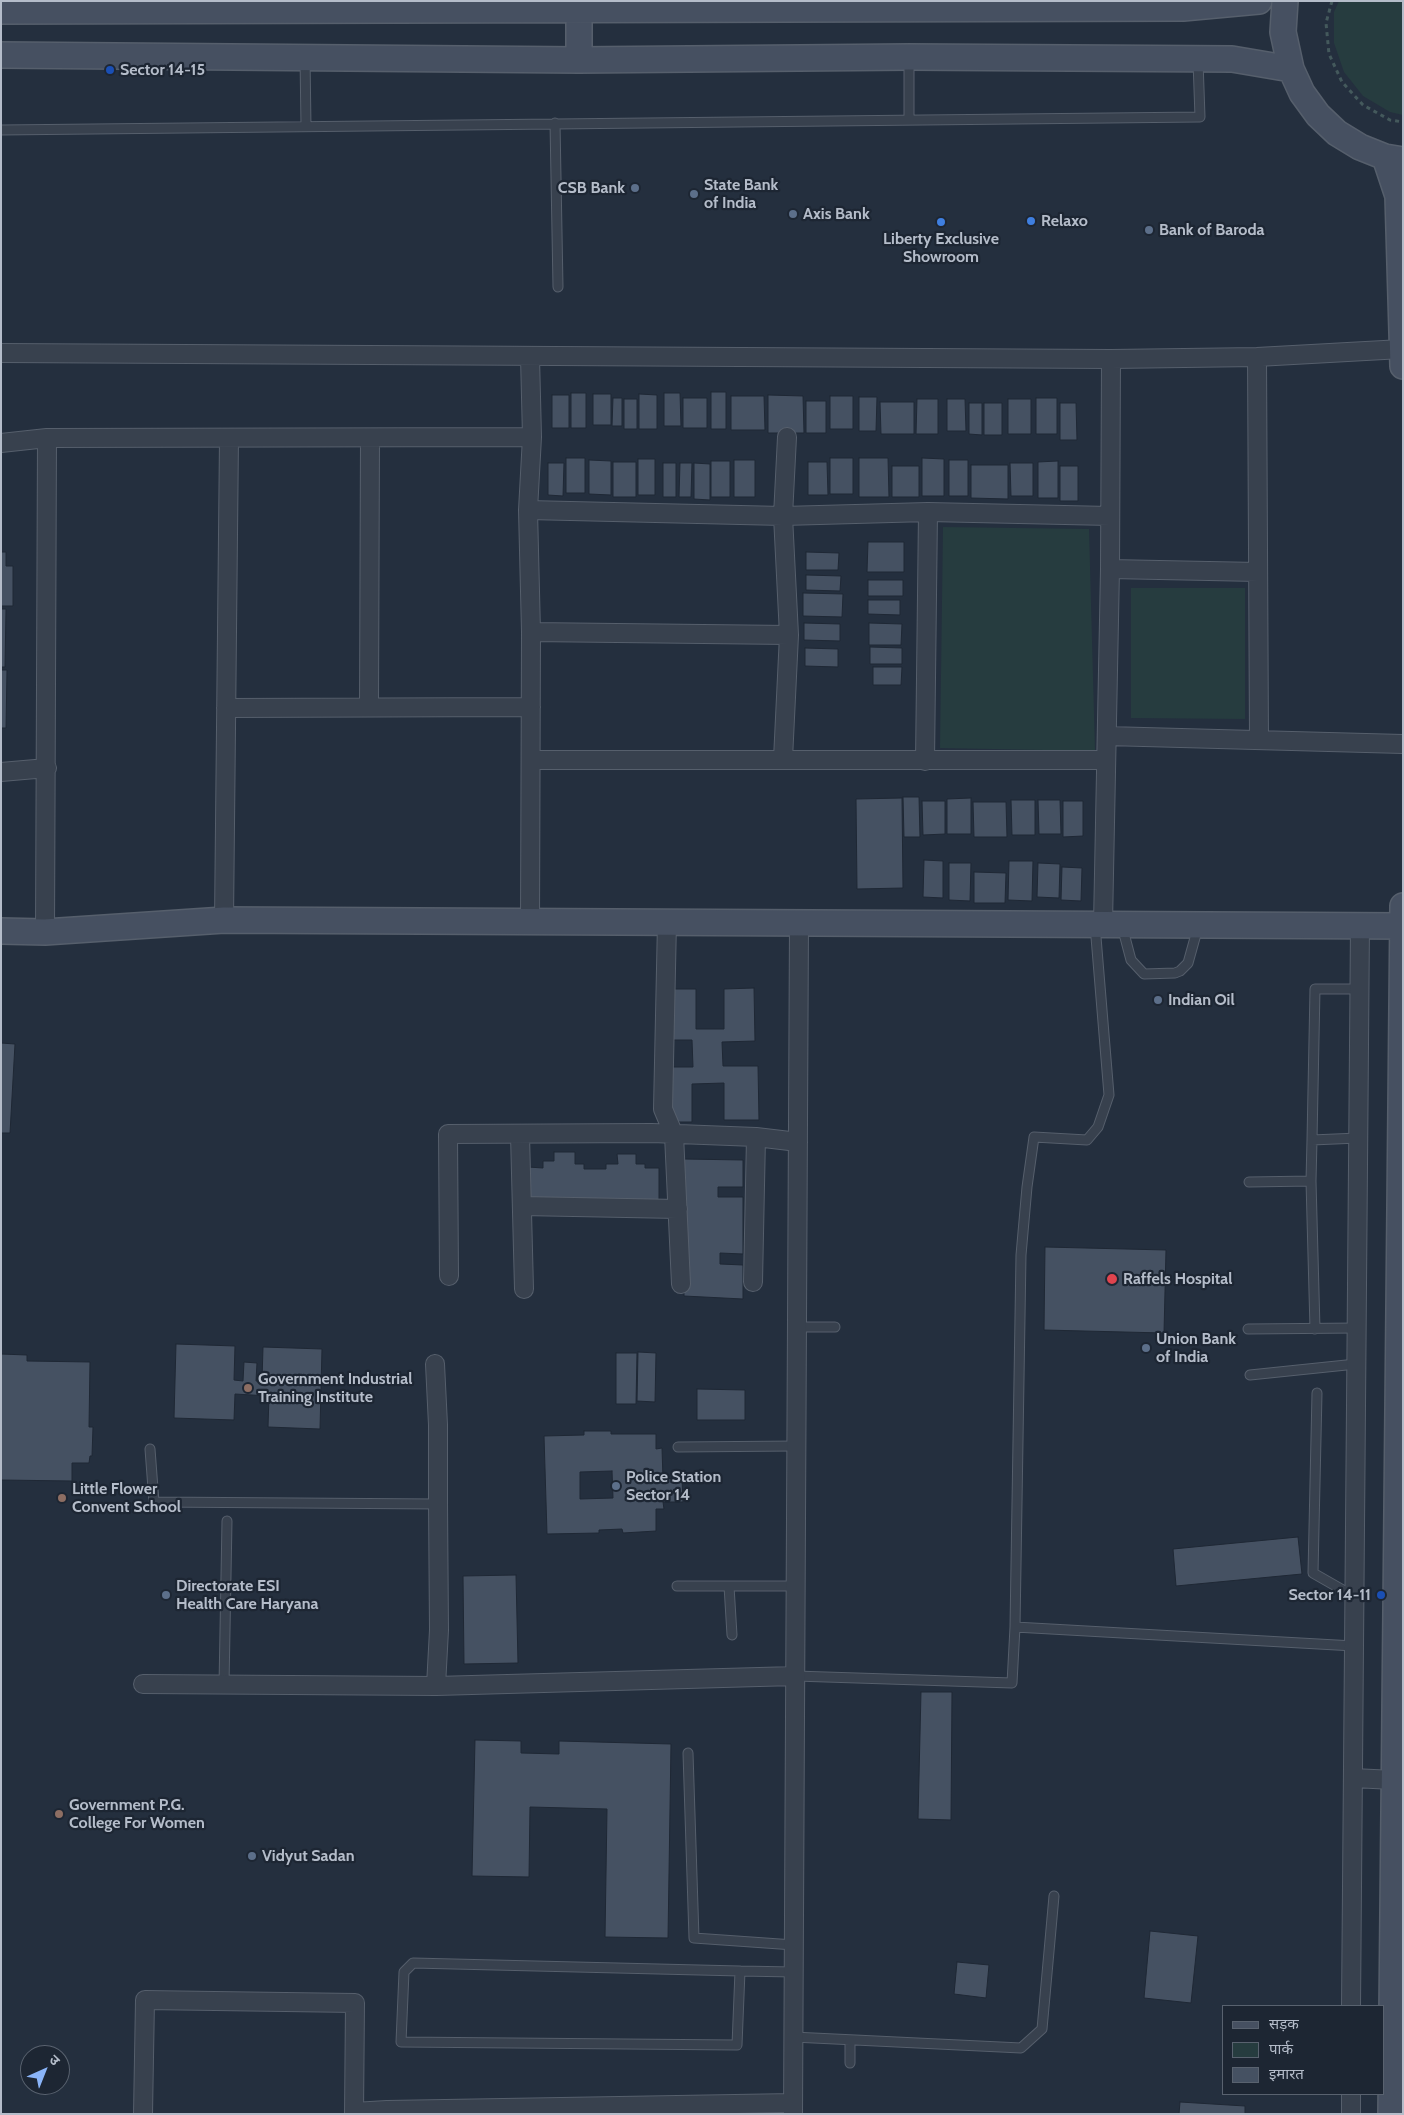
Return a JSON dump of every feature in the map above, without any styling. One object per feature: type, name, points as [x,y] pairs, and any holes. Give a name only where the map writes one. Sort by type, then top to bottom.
[{"type":"street","points":[[1,11],[580,5],[1183,8],[1213,3],[1259,1]]},
{"type":"street","points":[[1,353],[530,357],[1402,358],[1398,196],[1394,158],[1360,147],[1337,133],[1318,115],[1302,93],[1291,68],[1283,32],[1285,1]]},
{"type":"street","points":[[579,60],[580,5]]},
{"type":"street","points":[[1,55],[579,60],[1198,58],[1232,59],[1291,68]]},
{"type":"street","points":[[530,357],[532,437],[528,510],[531,632],[530,922]]},
{"type":"street","points":[[1257,357],[1259,740]]},
{"type":"street","points":[[1106,924],[1106,736],[1110,569],[1111,359]]},
{"type":"street","points":[[1,443],[47,438],[532,437]]},
{"type":"street","points":[[783,759],[789,635],[784,516],[787,437]]},
{"type":"street","points":[[45,932],[47,438]]},
{"type":"street","points":[[224,920],[229,438]]},
{"type":"street","points":[[369,707],[370,438]]},
{"type":"street","points":[[528,510],[784,516],[928,512],[1110,516]]},
{"type":"street","points":[[925,762],[928,512]]},
{"type":"street","points":[[1110,569],[1258,572]]},
{"type":"street","points":[[531,632],[789,635]]},
{"type":"street","points":[[226,708],[531,707]]},
{"type":"street","points":[[1106,736],[1403,744]]},
{"type":"street","points":[[531,760],[783,759],[925,762],[1106,760]]},
{"type":"street","points":[[1,772],[47,768]]},
{"type":"street","points":[[1391,2114],[1403,906]]},
{"type":"street","points":[[1,932],[45,932],[224,920],[1402,926]]},
{"type":"street","points":[[667,922],[663,1109],[674,1135],[681,1284]]},
{"type":"street","points":[[143,2114],[145,2000],[355,2003],[354,2113],[387,2110],[793,2108],[799,923]]},
{"type":"street","points":[[1351,2005],[1360,925]]},
{"type":"street","points":[[449,1276],[448,1134],[652,1133],[756,1137],[798,1142]]},
{"type":"street","points":[[520,1135],[524,1289]]},
{"type":"street","points":[[753,1282],[756,1137]]},
{"type":"street","points":[[522,1206],[678,1209]]},
{"type":"street","points":[[435,1364],[439,1630],[436,1686]]},
{"type":"street","points":[[143,1684],[436,1686],[795,1676]]},
{"type":"street","points":[[1353,1778],[1394,1780]]},
{"type":"street","points":[[1351,2095],[1351,2114]]},
{"type":"lane","points":[[305,58],[306,126]]},
{"type":"lane","points":[[909,58],[909,120]]},
{"type":"lane","points":[[1,130],[1200,117],[1198,58]]},
{"type":"lane","points":[[555,123],[558,287]]},
{"type":"lane","points":[[1106,924],[1138,970],[1144,974],[1175,973],[1180,971],[1188,963],[1199,925]]},
{"type":"lane","points":[[795,1676],[1012,1683],[1015,1627],[1021,1255],[1026,1188],[1034,1137],[1087,1140],[1098,1127],[1109,1094],[1106,924]]},
{"type":"lane","points":[[1315,1329],[1311,1181],[1315,989],[1359,989]]},
{"type":"lane","points":[[1312,1140],[1358,1138]]},
{"type":"lane","points":[[1248,1182],[1311,1181]]},
{"type":"lane","points":[[797,1327],[835,1328]]},
{"type":"lane","points":[[1248,1329],[1357,1328]]},
{"type":"lane","points":[[1250,1375],[1356,1364]]},
{"type":"lane","points":[[1317,1392],[1313,1573],[1354,1597]]},
{"type":"lane","points":[[678,1446],[796,1446]]},
{"type":"lane","points":[[150,1449],[154,1502],[438,1504]]},
{"type":"lane","points":[[224,1684],[227,1521]]},
{"type":"lane","points":[[677,1586],[796,1586]]},
{"type":"lane","points":[[730,1586],[732,1635]]},
{"type":"lane","points":[[1015,1627],[1354,1646]]},
{"type":"lane","points":[[688,1753],[694,1938],[794,1945]]},
{"type":"lane","points":[[793,2037],[1021,2048],[1042,2029],[1054,1896]]},
{"type":"lane","points":[[740,1971],[737,2045],[401,2042],[404,1972],[413,1963],[794,1972]]},
{"type":"lane","points":[[850,2040],[850,2063]]},
{"type":"path","points":[[1332,1],[1326,23],[1329,54],[1342,82],[1363,105],[1390,120],[1403,122]]},
{"type":"green space","points":[[1339,1],[1403,1],[1403,115],[1390,112],[1363,96],[1344,72],[1334,43],[1334,12]]},
{"type":"green space","points":[[943,527],[1089,529],[1095,751],[940,748]]},
{"type":"green space","points":[[1131,588],[1245,588],[1245,719],[1131,718]]},
{"type":"building","points":[[711,392],[726,392],[726,429],[711,429]]},
{"type":"building","points":[[571,393],[586,393],[586,428],[571,428]]},
{"type":"building","points":[[664,393],[680,393],[681,426],[664,426]]},
{"type":"building","points":[[593,394],[611,394],[611,425],[593,425]]},
{"type":"building","points":[[639,394],[657,395],[657,429],[639,429]]},
{"type":"building","points":[[552,395],[569,395],[569,428],[552,428]]},
{"type":"building","points":[[768,395],[803,396],[804,433],[768,433]]},
{"type":"building","points":[[731,396],[764,396],[765,430],[731,430]]},
{"type":"building","points":[[830,396],[853,396],[853,429],[830,429]]},
{"type":"building","points":[[859,397],[877,397],[876,431],[859,431]]},
{"type":"building","points":[[613,398],[622,398],[622,426],[612,426]]},
{"type":"building","points":[[683,398],[707,398],[707,428],[683,428]]},
{"type":"building","points":[[1036,398],[1057,398],[1057,434],[1036,434]]},
{"type":"building","points":[[624,399],[637,399],[637,429],[624,429]]},
{"type":"building","points":[[917,399],[938,399],[938,434],[916,434]]},
{"type":"building","points":[[947,399],[965,399],[966,431],[947,431]]},
{"type":"building","points":[[1008,399],[1031,399],[1031,434],[1008,434]]},
{"type":"building","points":[[806,401],[826,401],[826,433],[806,433]]},
{"type":"building","points":[[880,402],[914,402],[914,434],[881,434]]},
{"type":"building","points":[[969,403],[982,403],[982,435],[969,434]]},
{"type":"building","points":[[984,403],[1002,403],[1002,435],[984,435]]},
{"type":"building","points":[[1060,403],[1076,403],[1077,440],[1060,440]]},
{"type":"building","points":[[566,458],[585,458],[585,493],[566,493]]},
{"type":"building","points":[[830,458],[853,458],[853,494],[830,494]]},
{"type":"building","points":[[859,458],[888,458],[889,497],[859,497]]},
{"type":"building","points":[[922,458],[944,459],[944,496],[922,496]]},
{"type":"building","points":[[638,459],[655,459],[655,495],[638,495]]},
{"type":"building","points":[[589,460],[611,461],[611,495],[589,494]]},
{"type":"building","points":[[734,460],[755,460],[755,497],[734,497]]},
{"type":"building","points":[[949,460],[968,460],[968,496],[949,496]]},
{"type":"building","points":[[711,461],[730,461],[730,497],[711,497]]},
{"type":"building","points":[[1058,461],[1058,498],[1038,498],[1038,462]]},
{"type":"building","points":[[613,462],[636,462],[636,497],[613,497]]},
{"type":"building","points":[[808,462],[827,462],[828,495],[808,495]]},
{"type":"building","points":[[548,463],[564,463],[563,496],[548,495]]},
{"type":"building","points":[[663,463],[676,463],[676,497],[663,497]]},
{"type":"building","points":[[680,463],[692,463],[691,497],[679,497]]},
{"type":"building","points":[[694,463],[710,464],[710,500],[694,499]]},
{"type":"building","points":[[1010,463],[1033,463],[1033,496],[1011,496]]},
{"type":"building","points":[[971,465],[1008,465],[1008,499],[971,498]]},
{"type":"building","points":[[892,466],[919,466],[919,497],[892,497]]},
{"type":"building","points":[[1060,466],[1078,466],[1078,501],[1060,501]]},
{"type":"building","points":[[868,542],[904,542],[904,572],[867,572]]},
{"type":"building","points":[[1,552],[6,552],[6,566],[13,566],[13,606],[1,606]]},
{"type":"building","points":[[806,552],[839,553],[838,570],[806,570]]},
{"type":"building","points":[[806,575],[841,576],[840,591],[806,590]]},
{"type":"building","points":[[868,580],[903,580],[903,596],[868,596]]},
{"type":"building","points":[[803,593],[843,594],[842,617],[803,616]]},
{"type":"building","points":[[868,600],[900,600],[900,615],[868,614]]},
{"type":"building","points":[[1,609],[6,609],[5,667],[1,667]]},
{"type":"building","points":[[804,623],[840,624],[840,641],[804,640]]},
{"type":"building","points":[[869,623],[902,624],[901,645],[869,645]]},
{"type":"building","points":[[870,647],[902,648],[902,664],[870,664]]},
{"type":"building","points":[[805,648],[838,649],[838,667],[805,666]]},
{"type":"building","points":[[873,667],[902,667],[901,685],[873,685]]},
{"type":"building","points":[[1,670],[7,670],[6,728],[1,728]]},
{"type":"building","points":[[903,797],[919,797],[920,837],[904,837]]},
{"type":"building","points":[[902,798],[903,888],[857,889],[856,799]]},
{"type":"building","points":[[971,798],[971,834],[947,834],[947,799]]},
{"type":"building","points":[[1011,800],[1035,800],[1035,835],[1012,835]]},
{"type":"building","points":[[1038,800],[1060,800],[1061,834],[1039,834]]},
{"type":"building","points":[[922,801],[945,801],[945,834],[923,835]]},
{"type":"building","points":[[1063,801],[1083,801],[1083,836],[1063,837]]},
{"type":"building","points":[[973,802],[1006,802],[1007,837],[974,837]]},
{"type":"building","points":[[924,860],[943,861],[943,898],[923,897]]},
{"type":"building","points":[[1009,861],[1033,861],[1032,901],[1008,900]]},
{"type":"building","points":[[949,863],[971,863],[970,901],[949,900]]},
{"type":"building","points":[[1038,863],[1060,864],[1059,898],[1037,897]]},
{"type":"building","points":[[1062,867],[1082,868],[1081,901],[1061,900]]},
{"type":"building","points":[[974,872],[1006,873],[1005,903],[974,903]]},
{"type":"building","points":[[754,988],[755,1041],[722,1042],[723,1066],[758,1066],[759,1120],[724,1120],[724,1083],[692,1084],[692,1122],[663,1122],[662,1067],[693,1067],[692,1040],[667,1040],[666,989],[696,989],[696,1029],[724,1029],[724,989]]},
{"type":"building","points":[[1,1043],[15,1044],[10,1133],[1,1133]]},
{"type":"building","points":[[554,1152],[575,1152],[575,1164],[584,1164],[584,1169],[606,1169],[606,1164],[618,1164],[617,1154],[636,1154],[636,1164],[645,1164],[645,1168],[659,1168],[659,1214],[528,1213],[528,1167],[543,1168],[543,1161],[554,1161]]},
{"type":"building","points":[[684,1159],[743,1160],[743,1187],[718,1187],[718,1197],[743,1197],[743,1254],[720,1253],[720,1264],[743,1265],[743,1299],[684,1296]]},
{"type":"building","points":[[1045,1247],[1166,1250],[1164,1333],[1044,1330]]},
{"type":"building","name":"Government Industrial Training Institute","points":[[176,1344],[235,1346],[234,1380],[243,1381],[244,1362],[257,1363],[256,1381],[262,1381],[263,1347],[322,1349],[320,1429],[268,1427],[269,1396],[235,1394],[234,1420],[174,1418]]},
{"type":"building","points":[[638,1352],[656,1353],[655,1402],[637,1401]]},
{"type":"building","points":[[616,1353],[637,1353],[636,1404],[616,1404]]},
{"type":"building","points":[[1,1354],[27,1355],[27,1361],[90,1362],[89,1427],[93,1427],[92,1456],[90,1456],[89,1463],[72,1463],[72,1481],[1,1480]]},
{"type":"building","points":[[697,1389],[745,1390],[745,1420],[697,1420]]},
{"type":"building","points":[[584,1431],[611,1431],[611,1434],[656,1434],[656,1449],[662,1448],[663,1479],[682,1478],[683,1502],[663,1502],[664,1509],[656,1509],[656,1531],[623,1533],[622,1529],[599,1530],[599,1533],[547,1534],[544,1436],[584,1435]],"holes":[[[612,1471],[613,1498],[580,1499],[580,1472]]]},
{"type":"building","points":[[1298,1537],[1302,1574],[1176,1586],[1173,1549]]},
{"type":"building","points":[[516,1575],[518,1663],[464,1664],[463,1576]]},
{"type":"building","points":[[921,1692],[952,1692],[951,1820],[918,1819]]},
{"type":"building","points":[[475,1740],[521,1741],[521,1753],[559,1754],[559,1741],[671,1744],[668,1938],[605,1937],[607,1809],[530,1807],[529,1877],[472,1876]]},
{"type":"building","points":[[1150,1931],[1198,1936],[1191,2003],[1144,1998]]},
{"type":"building","points":[[957,1962],[989,1965],[986,1998],[954,1994]]},
{"type":"building","points":[[1180,2102],[1245,2106],[1245,2114],[1179,2114]]},
{"type":"place","name":"Sector 14-15","points":[[110,70]]},
{"type":"place","name":"CSB Bank","points":[[635,188]]},
{"type":"place","name":"State Bank of India","points":[[694,194]]},
{"type":"place","name":"Axis Bank","points":[[793,214]]},
{"type":"place","name":"Relaxo","points":[[1031,221]]},
{"type":"place","name":"Liberty Exclusive Showroom","points":[[941,222]]},
{"type":"place","name":"Bank of Baroda","points":[[1149,230]]},
{"type":"place","name":"Indian Oil","points":[[1158,1000]]},
{"type":"place","name":"Raffels Hospital","points":[[1112,1279]]},
{"type":"place","name":"Union Bank of India","points":[[1146,1348]]},
{"type":"place","name":"Government Industrial Training Institute","points":[[248,1388]]},
{"type":"place","name":"Police Station Sector 14","points":[[616,1486]]},
{"type":"place","name":"Little Flower Convent School","points":[[62,1498]]},
{"type":"place","name":"Directorate ESI Health Care Haryana","points":[[166,1595]]},
{"type":"place","name":"Sector 14-11","points":[[1381,1595]]},
{"type":"place","name":"Government P.G. College For Women","points":[[59,1814]]},
{"type":"place","name":"Vidyut Sadan","points":[[252,1856]]}]
